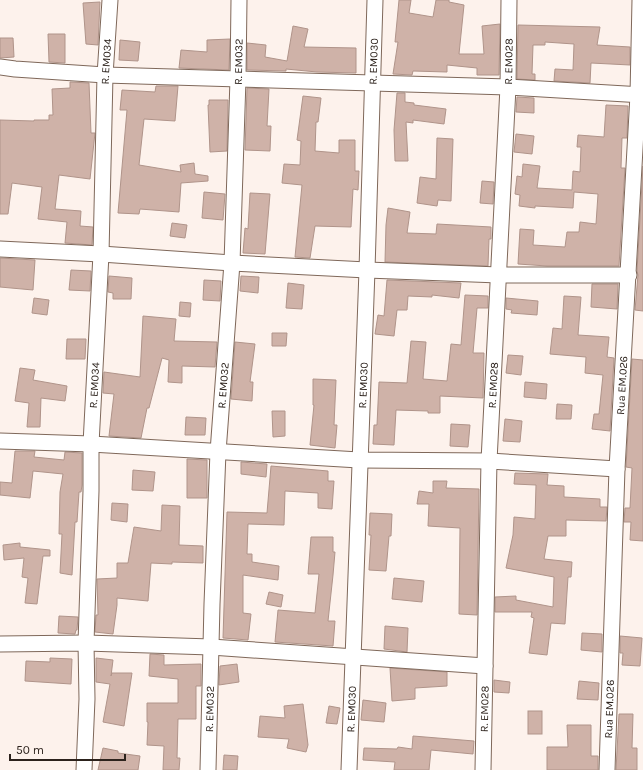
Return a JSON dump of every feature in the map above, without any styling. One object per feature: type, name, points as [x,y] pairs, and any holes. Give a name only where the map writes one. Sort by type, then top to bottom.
[{"type":"street","name":"R. EM034","points":[[84,770],[87,699],[86,644],[92,491],[91,444],[101,254],[105,75],[110,0]]},
{"type":"street","name":"R. EM032","points":[[208,770],[218,452],[232,263],[239,0]]},
{"type":"street","name":"R. EM030","points":[[349,770],[375,0]]},
{"type":"street","name":"R. EM028","points":[[483,770],[489,461],[508,88],[509,0]]},
{"type":"street","name":"Rua EM.026","points":[[607,770],[617,469],[628,275],[641,95],[640,0]]},
{"type":"street","points":[[0,67],[105,75],[508,88],[641,95]]},
{"type":"street","points":[[0,249],[367,270],[499,274],[628,275]]},
{"type":"street","points":[[0,442],[91,444],[359,460],[489,461],[617,469]]},
{"type":"street","points":[[0,644],[86,644],[211,647],[485,666]]},
{"type":"building","points":[[399,0],[411,0],[409,13],[433,17],[436,0],[449,0],[449,2],[464,5],[459,54],[484,54],[482,26],[500,24],[499,75],[477,75],[477,68],[447,65],[447,72],[413,71],[412,75],[393,74],[398,42],[395,42]]},
{"type":"building","points":[[100,2],[98,45],[86,44],[83,3]]},
{"type":"building","points":[[518,25],[600,27],[597,45],[630,47],[630,65],[591,63],[590,83],[554,81],[555,69],[573,70],[574,44],[545,42],[545,45],[533,45],[532,74],[535,74],[535,80],[517,79]]},
{"type":"building","points":[[293,26],[308,29],[304,47],[356,48],[356,73],[317,72],[286,69],[286,71],[247,70],[247,43],[266,45],[265,57],[287,61]]},
{"type":"building","points":[[48,34],[65,34],[65,63],[49,62]]},
{"type":"building","points":[[0,38],[13,38],[14,57],[0,58]]},
{"type":"building","points":[[230,39],[229,70],[179,68],[181,50],[207,52],[207,40]]},
{"type":"building","points":[[120,40],[140,42],[138,61],[119,60]]},
{"type":"building","points":[[70,82],[89,83],[91,133],[95,133],[90,179],[59,175],[55,209],[81,211],[80,226],[93,227],[92,245],[65,243],[67,222],[38,219],[42,187],[12,183],[8,214],[0,214],[0,120],[49,120],[49,115],[53,115],[52,89],[70,88]]},
{"type":"building","points":[[156,86],[178,86],[175,121],[144,119],[139,165],[181,172],[180,165],[194,163],[195,174],[208,176],[208,181],[181,183],[179,212],[140,209],[139,214],[118,213],[127,110],[120,110],[122,90],[155,92]]},
{"type":"building","points":[[247,88],[269,89],[267,126],[271,126],[270,151],[245,150]]},
{"type":"building","points":[[397,93],[405,93],[405,102],[414,103],[414,105],[446,109],[444,124],[413,120],[413,123],[406,122],[408,161],[395,161],[394,130]]},
{"type":"building","points":[[303,96],[321,98],[318,122],[316,122],[315,151],[339,153],[339,140],[355,140],[355,171],[359,171],[358,190],[353,189],[351,227],[315,226],[310,258],[295,257],[302,185],[282,183],[284,164],[300,165],[301,141],[297,140]]},
{"type":"building","points":[[517,97],[534,98],[534,113],[516,112]]},
{"type":"building","points":[[209,100],[228,100],[227,151],[210,152]]},
{"type":"building","points":[[606,105],[628,106],[627,138],[622,138],[621,168],[625,168],[619,266],[547,266],[518,264],[520,229],[534,230],[533,245],[565,247],[567,232],[579,232],[580,222],[596,224],[598,194],[574,192],[573,208],[535,206],[535,208],[519,206],[520,195],[515,194],[517,176],[522,177],[523,164],[540,166],[537,188],[572,190],[573,171],[580,172],[581,147],[577,147],[578,135],[604,137]]},
{"type":"building","points":[[516,134],[534,136],[532,154],[514,152]]},
{"type":"building","points":[[437,138],[453,139],[451,201],[438,200],[437,206],[417,203],[420,177],[436,179]]},
{"type":"building","points":[[643,166],[643,311],[635,310]]},
{"type":"building","points":[[482,181],[494,182],[493,204],[480,203]]},
{"type":"building","points":[[204,192],[225,194],[223,220],[202,218]]},
{"type":"building","points":[[250,193],[270,194],[265,254],[243,253],[245,228],[248,229]]},
{"type":"building","points":[[388,208],[410,212],[407,233],[436,234],[437,224],[491,227],[488,266],[385,262]]},
{"type":"building","points":[[172,223],[187,225],[185,238],[170,236]]},
{"type":"building","points":[[0,258],[35,260],[33,290],[0,287]]},
{"type":"building","points":[[71,270],[91,271],[90,291],[69,290]]},
{"type":"building","points":[[109,276],[132,278],[131,299],[113,299],[113,293],[108,292]]},
{"type":"building","points":[[241,276],[259,277],[258,293],[240,291]]},
{"type":"building","points":[[204,280],[221,281],[220,301],[203,300]]},
{"type":"building","points":[[387,280],[461,283],[459,298],[432,295],[432,297],[408,296],[407,310],[397,310],[394,336],[375,334],[378,315],[384,316]]},
{"type":"building","points":[[288,283],[304,285],[302,309],[286,308]]},
{"type":"building","points":[[592,284],[618,284],[617,309],[591,307]]},
{"type":"building","points":[[465,295],[488,296],[488,308],[477,308],[473,353],[484,353],[483,398],[440,396],[440,413],[396,410],[394,445],[373,444],[374,425],[377,425],[379,382],[407,383],[411,341],[426,342],[423,379],[447,381],[451,344],[461,345]]},
{"type":"building","points":[[564,296],[581,297],[578,335],[609,337],[607,357],[614,358],[610,431],[592,429],[594,414],[599,414],[603,375],[585,373],[586,357],[550,354],[553,328],[562,329]]},
{"type":"building","points":[[34,298],[49,300],[47,315],[32,313]]},
{"type":"building","points":[[506,298],[538,301],[537,315],[511,313],[512,310],[506,309]]},
{"type":"building","points":[[180,302],[191,303],[190,317],[179,316]]},
{"type":"building","points":[[143,316],[176,319],[174,341],[217,342],[215,367],[182,366],[182,383],[168,382],[169,360],[162,358],[149,408],[147,408],[141,438],[109,436],[114,394],[103,393],[104,372],[140,377]]},
{"type":"building","points":[[272,333],[287,333],[286,346],[272,346]]},
{"type":"building","points":[[67,339],[86,339],[85,359],[66,359]]},
{"type":"building","points":[[235,342],[255,344],[250,382],[253,382],[252,401],[231,399]]},
{"type":"building","points":[[508,355],[523,356],[521,375],[506,373]]},
{"type":"building","points":[[632,359],[643,360],[643,541],[630,540],[631,522],[624,522],[625,508],[630,508],[632,468],[626,467]]},
{"type":"building","points":[[20,368],[35,370],[33,380],[67,386],[65,401],[41,398],[40,427],[27,427],[29,403],[15,401]]},
{"type":"building","points":[[313,379],[336,380],[334,425],[337,425],[335,448],[310,445],[314,405]]},
{"type":"building","points":[[525,382],[547,384],[546,399],[524,397]]},
{"type":"building","points":[[557,404],[572,405],[571,419],[556,419]]},
{"type":"building","points":[[272,411],[285,411],[285,436],[273,437]]},
{"type":"building","points":[[186,417],[206,418],[205,435],[185,435]]},
{"type":"building","points":[[505,419],[522,421],[520,442],[503,441]]},
{"type":"building","points":[[451,424],[470,425],[468,447],[450,446]]},
{"type":"building","points":[[15,451],[35,451],[34,457],[64,460],[65,452],[82,453],[82,485],[81,492],[79,492],[77,522],[75,522],[72,575],[60,573],[62,534],[59,534],[60,492],[63,474],[33,471],[30,498],[0,495],[0,482],[12,483]]},
{"type":"building","points":[[187,459],[207,460],[207,498],[187,498]]},
{"type":"building","points":[[241,462],[267,464],[266,477],[241,474]]},
{"type":"building","points":[[271,466],[328,471],[328,481],[334,481],[332,509],[318,508],[318,493],[285,491],[284,525],[248,524],[247,554],[252,554],[252,562],[279,566],[278,580],[243,575],[243,613],[251,614],[248,640],[223,638],[227,512],[267,513]]},
{"type":"building","points":[[133,470],[155,472],[153,491],[132,490]]},
{"type":"building","points":[[515,473],[548,474],[547,485],[564,486],[564,497],[600,499],[600,507],[607,507],[606,521],[566,520],[566,536],[548,536],[544,559],[572,562],[571,577],[568,577],[565,624],[551,623],[547,655],[529,653],[534,618],[531,617],[532,612],[495,612],[495,597],[516,596],[516,600],[553,607],[554,577],[506,568],[513,535],[514,517],[535,519],[536,485],[514,484]]},
{"type":"building","points":[[433,481],[447,481],[446,488],[479,489],[477,615],[459,614],[460,528],[428,526],[429,504],[417,504],[419,491],[433,493]]},
{"type":"building","points":[[112,503],[128,504],[127,522],[111,520]]},
{"type":"building","points":[[162,505],[180,506],[179,545],[203,546],[203,563],[151,563],[148,601],[117,598],[113,634],[95,632],[96,615],[98,615],[97,579],[117,578],[117,563],[128,563],[134,527],[161,531]]},
{"type":"building","points":[[370,513],[392,514],[391,536],[389,536],[386,571],[369,570],[371,535],[369,535]]},
{"type":"building","points":[[311,537],[333,537],[333,552],[335,552],[328,621],[335,621],[333,646],[275,642],[278,610],[315,613],[319,574],[308,574]]},
{"type":"building","points":[[20,543],[20,547],[50,550],[50,556],[43,556],[37,604],[25,603],[28,578],[22,577],[24,558],[4,560],[3,545]]},
{"type":"building","points":[[394,578],[424,581],[422,602],[392,599]]},
{"type":"building","points":[[269,592],[283,595],[281,607],[266,604]]},
{"type":"building","points":[[59,616],[78,617],[77,630],[75,634],[58,633]]},
{"type":"building","points":[[385,626],[408,628],[407,652],[384,649]]},
{"type":"building","points":[[582,633],[602,634],[602,652],[581,650]]},
{"type":"building","points":[[620,636],[642,638],[640,666],[622,665],[623,653],[620,653]]},
{"type":"building","points":[[150,654],[164,655],[164,665],[201,664],[201,686],[196,686],[196,719],[178,719],[177,758],[180,758],[179,770],[163,770],[164,746],[147,745],[147,703],[178,703],[178,679],[149,676]]},
{"type":"building","points":[[50,658],[72,659],[71,684],[25,681],[26,661],[50,662]]},
{"type":"building","points":[[96,658],[113,660],[111,676],[112,673],[132,673],[124,726],[103,722],[110,684],[96,682]]},
{"type":"building","points":[[237,664],[239,682],[219,685],[220,666]]},
{"type":"building","points":[[390,668],[447,672],[447,686],[415,688],[415,699],[392,701]]},
{"type":"building","points":[[494,680],[510,682],[509,693],[494,692]]},
{"type":"building","points":[[579,681],[599,683],[598,700],[577,699]]},
{"type":"building","points":[[363,700],[386,703],[384,722],[361,720]]},
{"type":"building","points":[[303,704],[308,745],[306,752],[287,748],[289,739],[258,737],[260,716],[285,718],[284,706]]},
{"type":"building","points":[[329,706],[340,708],[337,724],[326,723]]},
{"type":"building","points":[[528,711],[542,711],[542,734],[528,734]]},
{"type":"building","points":[[619,714],[633,714],[632,748],[637,748],[637,770],[616,770]]},
{"type":"building","points":[[567,725],[591,725],[591,756],[598,756],[598,770],[547,770],[547,747],[568,747]]},
{"type":"building","points":[[413,736],[474,741],[473,754],[431,750],[429,770],[394,770],[395,762],[363,760],[364,748],[397,749],[398,747],[412,749]]},
{"type":"building","points":[[103,748],[118,751],[118,753],[140,756],[138,770],[98,770]]},
{"type":"building","points":[[224,755],[238,756],[237,770],[223,770]]}]
